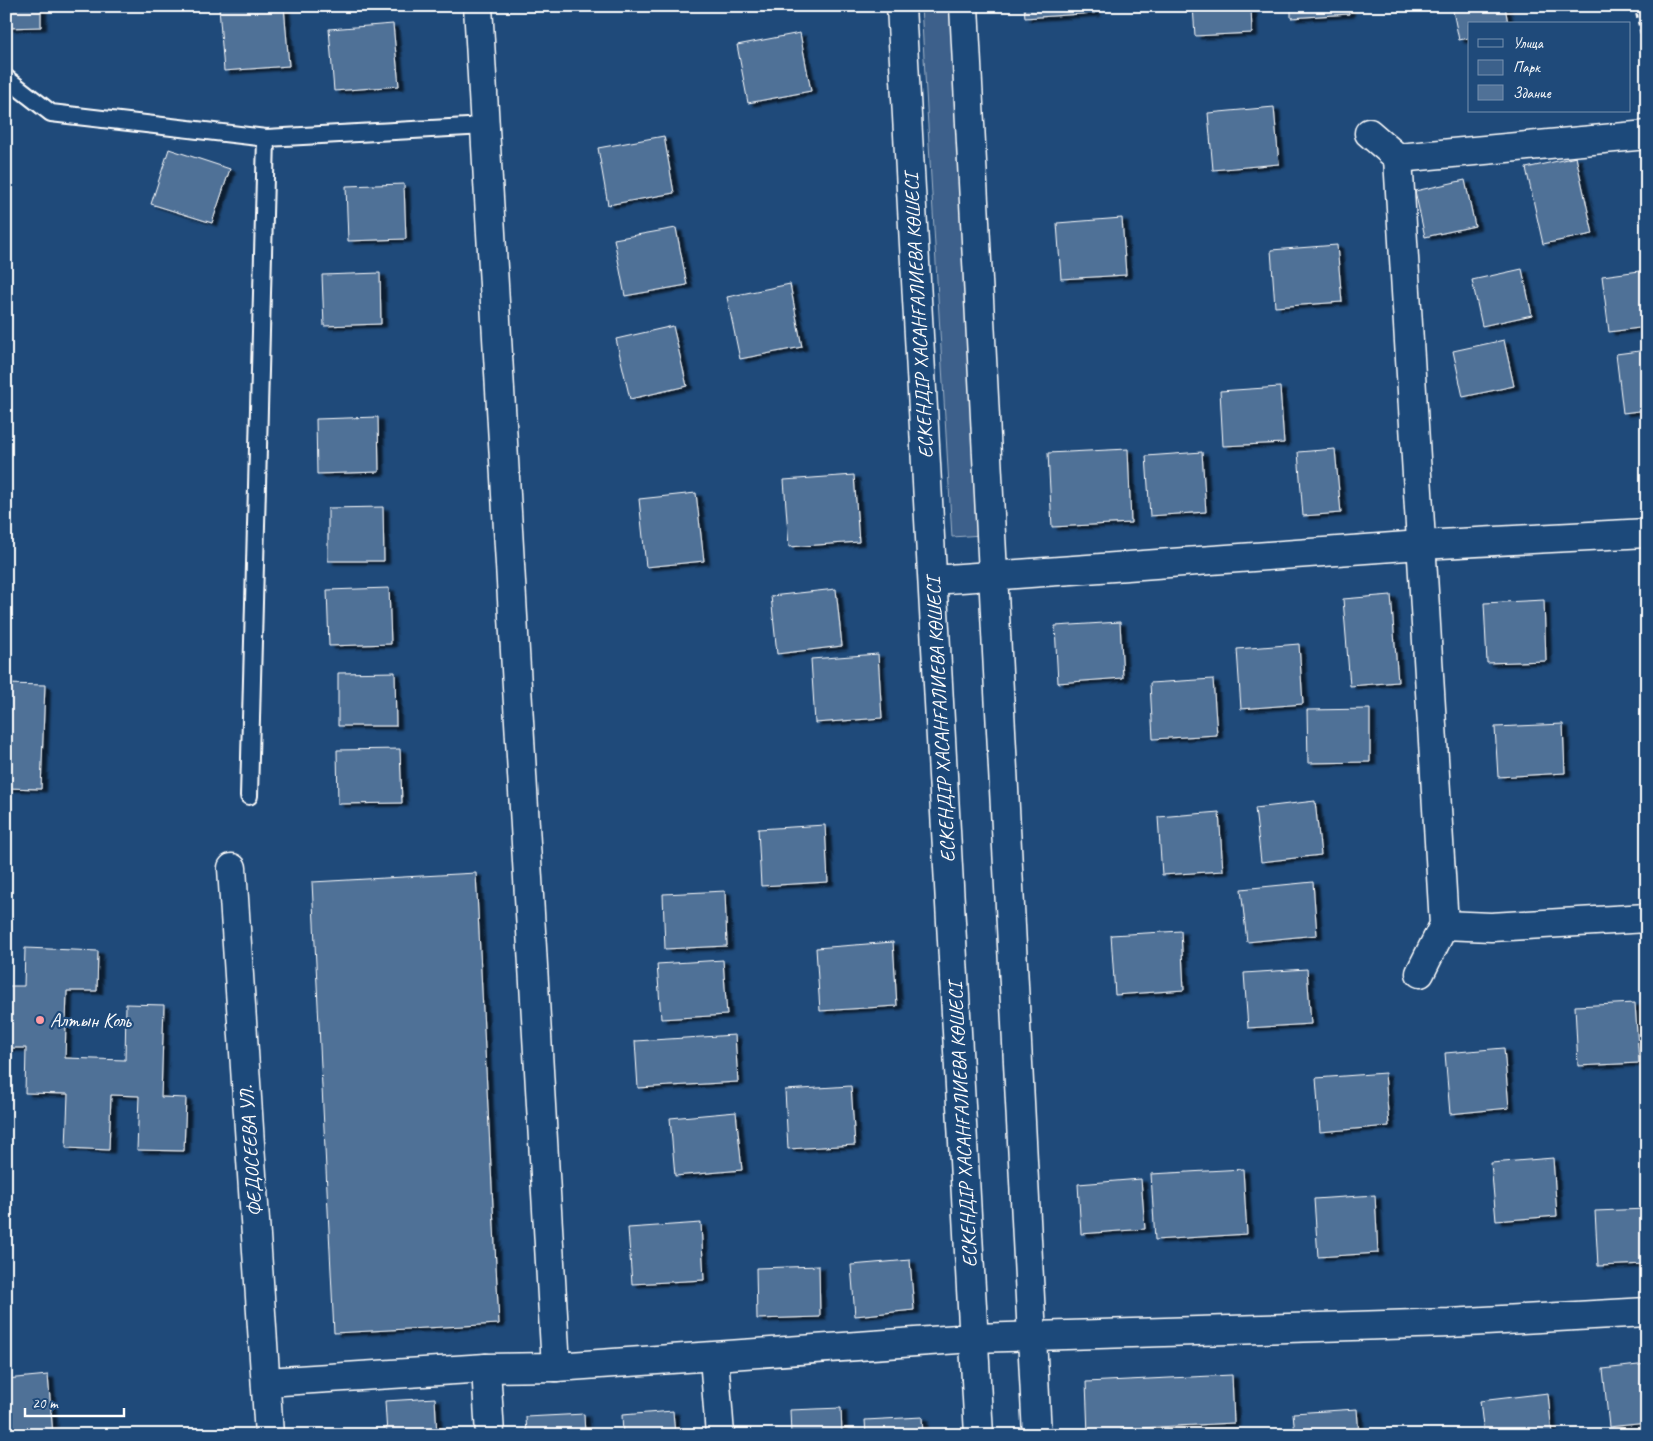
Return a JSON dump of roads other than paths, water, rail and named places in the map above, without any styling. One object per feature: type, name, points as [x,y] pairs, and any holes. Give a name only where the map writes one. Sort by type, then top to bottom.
[{"type":"street","points":[[478,6],[556,1366]]},
{"type":"street","name":"ЕСКЕНДІР ХАСАНҒАЛИЕВА КӨШЕСІ","points":[[901,6],[979,1435]]},
{"type":"street","points":[[964,6],[1037,1435]]},
{"type":"street","points":[[1369,133],[1398,158],[1444,925],[1420,973]]},
{"type":"street","points":[[1398,158],[1647,135]]},
{"type":"street","points":[[933,580],[1421,545],[1647,533]]},
{"type":"street","name":"ФЕДОСЕЕВА УЛ.","points":[[232,868],[269,1435]]},
{"type":"street","points":[[1444,925],[1491,927],[1647,918]]},
{"type":"street","points":[[266,1382],[486,1368],[556,1366],[973,1338],[1449,1323],[1647,1312]]},
{"type":"street","points":[[714,1356],[720,1435]]},
{"type":"street","points":[[486,1368],[490,1435]]},
{"type":"lane","points":[[6,78],[51,113],[266,138],[486,126]]},
{"type":"lane","points":[[249,796],[266,138]]},
{"type":"place","name":"Алтын Коль","points":[[40,1020]]}]
